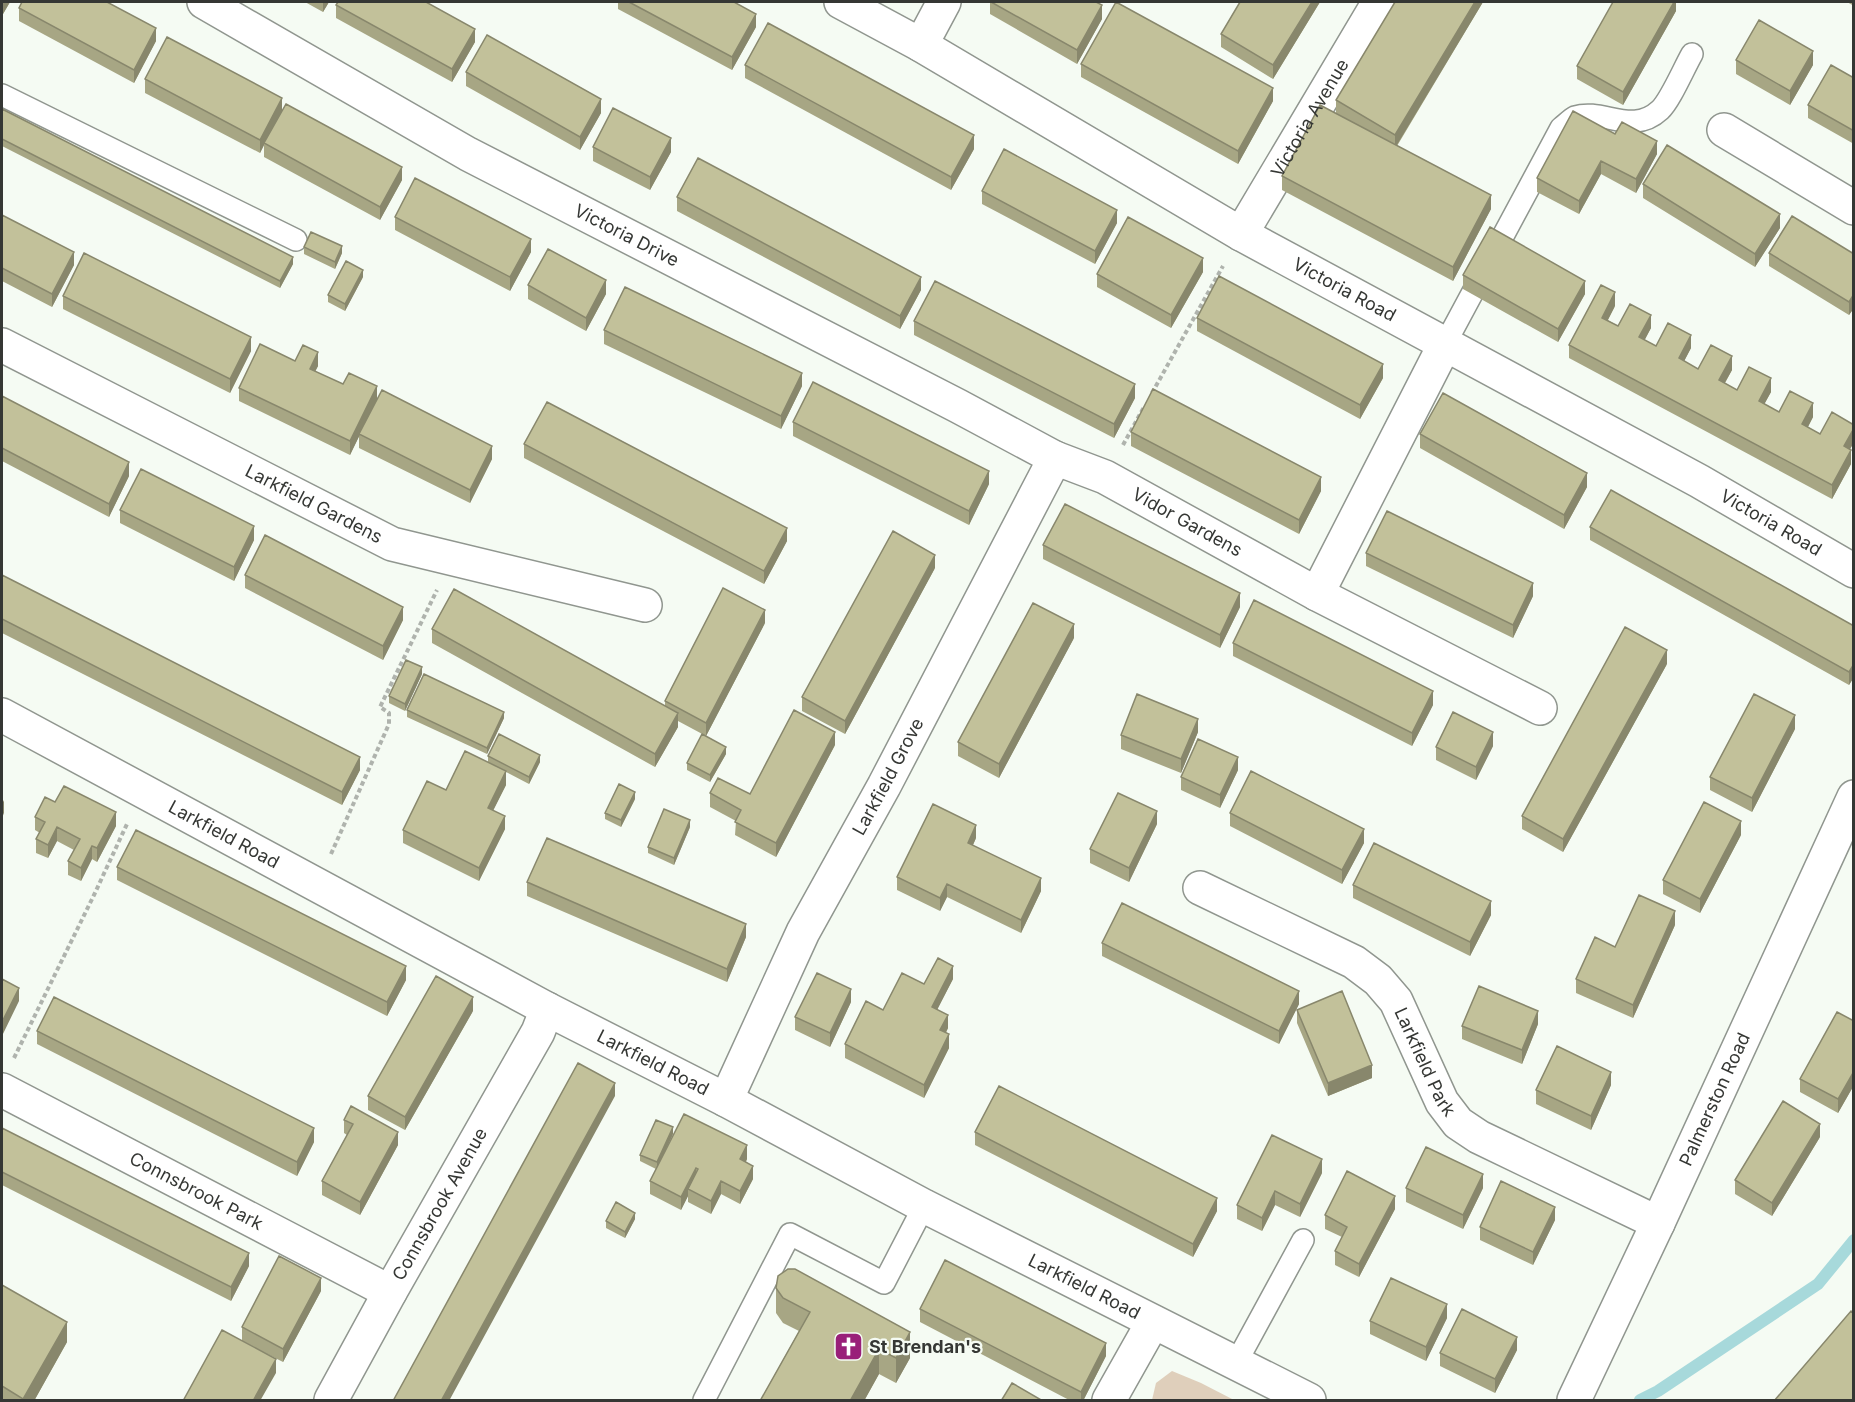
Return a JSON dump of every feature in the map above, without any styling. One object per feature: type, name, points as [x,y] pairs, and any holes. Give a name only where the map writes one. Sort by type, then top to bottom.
[{"type":"street","name":"Victoria Drive","points":[[204,2],[468,154],[1055,458]]},
{"type":"street","name":"Victoria Road","points":[[841,2],[921,45],[1241,234],[1699,481],[1854,571]]},
{"type":"street","points":[[921,45],[944,2]]},
{"type":"street","name":"Victoria Avenue","points":[[1241,234],[1379,2]]},
{"type":"street","points":[[1724,130],[1854,208]]},
{"type":"street","points":[[1317,594],[1445,344]]},
{"type":"street","name":"Larkfield Gardens","points":[[2,345],[392,544],[645,606]]},
{"type":"street","name":"Vidor Gardens","points":[[1055,458],[1105,477],[1317,594],[1540,708]]},
{"type":"street","name":"Larkfield Grove","points":[[726,1100],[804,932],[884,786],[1055,458]]},
{"type":"street","name":"Larkfield Road","points":[[2,715],[548,1009],[726,1100],[924,1206],[1309,1401]]},
{"type":"street","name":"Palmerston Road","points":[[1574,1401],[1854,797]]},
{"type":"street","name":"Larkfield Park","points":[[1200,888],[1354,962],[1378,980],[1396,1001],[1442,1102],[1458,1123],[1479,1137],[1658,1223]]},
{"type":"street","name":"Connsbrook Avenue","points":[[331,1401],[390,1292],[538,1032],[548,1009]]},
{"type":"street","name":"Connsbrook Park","points":[[7,1076],[390,1292]]},
{"type":"street","points":[[1109,1401],[1153,1322]]},
{"type":"lane","points":[[1445,344],[1561,129],[1575,117],[1631,122],[1650,118],[1662,109],[1692,54]]},
{"type":"lane","points":[[2,94],[296,240]]},
{"type":"lane","points":[[704,1401],[790,1234],[884,1283],[924,1206]]},
{"type":"lane","points":[[1236,1363],[1303,1240]]},
{"type":"path","points":[[1150,396],[1241,234]]},
{"type":"path","points":[[1105,477],[1144,406]]},
{"type":"path","points":[[317,884],[389,724],[388,713],[380,707],[452,558]]},
{"type":"path","points":[[7,1076],[142,790]]},
{"type":"shaded area","points":[[1172,1371],[1234,1400],[1152,1400],[1156,1383]]},
{"type":"building","points":[[22,2],[107,2],[156,28],[134,70],[19,8]]},
{"type":"building","points":[[338,2],[426,2],[475,29],[452,69],[336,5]]},
{"type":"building","points":[[629,2],[734,2],[756,14],[732,57]]},
{"type":"building","points":[[991,2],[1096,2],[1102,5],[1077,50]]},
{"type":"building","points":[[1116,2],[1273,88],[1238,151],[1081,64]]},
{"type":"building","points":[[1240,2],[1312,2],[1273,65],[1221,34]]},
{"type":"building","points":[[1395,2],[1475,2],[1395,135],[1336,100]]},
{"type":"building","points":[[1613,2],[1674,2],[1623,92],[1577,66]]},
{"type":"building","points":[[1759,20],[1813,51],[1790,91],[1736,60]]},
{"type":"building","points":[[768,23],[974,135],[951,177],[745,65]]},
{"type":"building","points":[[487,35],[601,99],[580,137],[466,72]]},
{"type":"building","points":[[167,37],[282,98],[260,140],[145,79]]},
{"type":"building","points":[[1831,65],[1854,78],[1854,131],[1808,105]]},
{"type":"building","points":[[286,104],[402,167],[380,207],[264,143]]},
{"type":"building","points":[[1320,105],[1491,195],[1453,267],[1282,176]]},
{"type":"building","points":[[613,108],[671,138],[650,177],[593,147]]},
{"type":"building","points":[[2,109],[293,257],[280,281],[2,139]]},
{"type":"building","points":[[1573,111],[1615,134],[1622,122],[1657,141],[1636,179],[1601,161],[1579,201],[1537,178]]},
{"type":"building","points":[[1667,145],[1780,214],[1755,254],[1643,184]]},
{"type":"building","points":[[1004,149],[1117,210],[1095,251],[982,191]]},
{"type":"building","points":[[698,158],[921,277],[900,316],[677,197]]},
{"type":"building","points":[[415,178],[531,239],[510,277],[395,217]]},
{"type":"building","points":[[2,215],[74,252],[52,294],[2,268]]},
{"type":"building","points":[[1792,216],[1854,254],[1854,294],[1849,302],[1769,253]]},
{"type":"building","points":[[1128,217],[1203,258],[1171,315],[1097,274]]},
{"type":"building","points":[[1490,227],[1585,281],[1558,329],[1463,275]]},
{"type":"building","points":[[311,232],[342,246],[335,262],[304,247]]},
{"type":"building","points":[[548,249],[606,280],[586,318],[528,285]]},
{"type":"building","points":[[84,253],[251,337],[230,379],[63,296]]},
{"type":"building","points":[[346,261],[363,270],[345,304],[328,295]]},
{"type":"building","points":[[1219,276],[1383,364],[1360,405],[1197,318]]},
{"type":"building","points":[[935,281],[1135,384],[1114,424],[914,321]]},
{"type":"building","points":[[1601,285],[1615,292],[1602,318],[1618,326],[1630,304],[1651,315],[1639,337],[1656,346],[1668,323],[1691,335],[1679,358],[1698,369],[1711,345],[1732,356],[1719,380],[1737,390],[1749,367],[1771,378],[1759,401],[1779,412],[1790,391],[1813,403],[1802,424],[1820,434],[1832,412],[1854,425],[1844,446],[1851,450],[1832,485],[1569,345]]},
{"type":"building","points":[[625,287],[802,373],[781,416],[604,330]]},
{"type":"building","points":[[260,344],[295,361],[303,345],[318,352],[310,369],[343,384],[349,373],[377,386],[350,441],[239,388]]},
{"type":"building","points":[[813,382],[989,471],[969,511],[793,422]]},
{"type":"building","points":[[1153,389],[1321,477],[1299,520],[1131,432]]},
{"type":"building","points":[[382,390],[492,446],[470,490],[359,434]]},
{"type":"building","points":[[1443,393],[1587,473],[1564,515],[1420,434]]},
{"type":"building","points":[[2,396],[129,462],[109,504],[2,448]]},
{"type":"building","points":[[547,402],[787,528],[764,571],[524,444]]},
{"type":"building","points":[[141,469],[254,526],[234,567],[120,510]]},
{"type":"building","points":[[1611,490],[1854,626],[1854,664],[1849,672],[1590,527]]},
{"type":"building","points":[[1065,504],[1240,593],[1220,635],[1043,545]]},
{"type":"building","points":[[1387,511],[1533,583],[1513,625],[1366,553]]},
{"type":"building","points":[[893,531],[935,555],[845,721],[802,697]]},
{"type":"building","points":[[265,535],[403,607],[383,646],[245,575]]},
{"type":"building","points":[[2,575],[360,757],[342,792],[2,619]]},
{"type":"building","points":[[723,588],[765,610],[706,723],[665,701]]},
{"type":"building","points":[[454,589],[678,713],[655,754],[432,629]]},
{"type":"building","points":[[1254,600],[1433,691],[1412,733],[1233,643]]},
{"type":"building","points":[[1033,603],[1074,624],[999,764],[958,742]]},
{"type":"building","points":[[1625,627],[1667,650],[1563,839],[1522,816]]},
{"type":"building","points":[[406,660],[422,667],[405,704],[389,696]]},
{"type":"building","points":[[424,674],[504,712],[487,748],[407,710]]},
{"type":"building","points":[[1137,694],[1198,719],[1181,759],[1121,735]]},
{"type":"building","points":[[1754,694],[1795,715],[1752,798],[1710,777]]},
{"type":"building","points":[[794,710],[835,732],[776,843],[735,822],[741,810],[710,793],[718,778],[750,794]]},
{"type":"building","points":[[1453,712],[1493,732],[1476,767],[1436,747]]},
{"type":"building","points":[[499,734],[540,755],[529,777],[488,756]]},
{"type":"building","points":[[702,734],[726,747],[710,775],[687,763]]},
{"type":"building","points":[[1198,739],[1238,757],[1220,795],[1181,777]]},
{"type":"building","points":[[465,751],[506,771],[488,808],[505,816],[479,868],[403,830],[427,781],[446,790]]},
{"type":"building","points":[[1251,771],[1364,829],[1342,870],[1230,813]]},
{"type":"building","points":[[619,784],[635,792],[621,820],[605,813]]},
{"type":"building","points":[[64,786],[116,812],[97,848],[92,846],[81,868],[68,861],[80,839],[57,827],[48,845],[36,839],[45,822],[35,817],[45,797],[55,802]]},
{"type":"building","points":[[1118,793],[1157,811],[1129,868],[1090,849]]},
{"type":"building","points":[[1704,802],[1741,821],[1700,899],[1663,880]]},
{"type":"building","points":[[933,804],[976,825],[968,843],[1041,878],[1021,920],[947,884],[940,898],[897,877]]},
{"type":"building","points":[[664,809],[690,820],[674,858],[648,847]]},
{"type":"building","points":[[136,830],[406,966],[387,1002],[117,867]]},
{"type":"building","points":[[547,838],[746,924],[727,969],[527,882]]},
{"type":"building","points":[[1374,843],[1491,901],[1470,942],[1353,885]]},
{"type":"building","points":[[1639,895],[1675,911],[1633,1005],[1576,979],[1595,937],[1615,947]]},
{"type":"building","points":[[1122,903],[1299,991],[1279,1031],[1102,943]]},
{"type":"building","points":[[938,958],[953,966],[932,1007],[948,1015],[940,1030],[949,1034],[924,1085],[845,1044],[866,1001],[883,1010],[902,973],[924,984]]},
{"type":"building","points":[[817,973],[851,989],[830,1033],[795,1017]]},
{"type":"building","points":[[436,976],[473,997],[405,1117],[368,1096]]},
{"type":"building","points":[[2,979],[19,988],[2,1022]]},
{"type":"building","points":[[1479,986],[1538,1011],[1522,1050],[1462,1026]]},
{"type":"building","points":[[1342,991],[1372,1065],[1328,1083],[1297,1010]]},
{"type":"building","points":[[54,997],[314,1128],[297,1162],[37,1031]]},
{"type":"building","points":[[1837,1012],[1854,1021],[1854,1071],[1838,1099],[1800,1079]]},
{"type":"building","points":[[1557,1046],[1611,1072],[1591,1116],[1536,1090]]},
{"type":"building","points":[[578,1063],[615,1083],[441,1401],[393,1401]]},
{"type":"building","points":[[999,1086],[1217,1198],[1193,1244],[975,1132]]},
{"type":"building","points":[[1783,1101],[1820,1124],[1772,1203],[1735,1180]]},
{"type":"building","points":[[351,1106],[398,1132],[360,1202],[322,1181],[353,1124],[344,1120]]},
{"type":"building","points":[[684,1114],[747,1145],[740,1159],[753,1166],[740,1191],[721,1181],[711,1201],[688,1189],[698,1169],[696,1168],[681,1197],[650,1181]]},
{"type":"building","points":[[656,1120],[673,1127],[657,1162],[640,1155]]},
{"type":"building","points":[[2,1128],[249,1253],[231,1287],[2,1172]]},
{"type":"building","points":[[1272,1135],[1322,1159],[1300,1204],[1275,1191],[1262,1218],[1237,1205]]},
{"type":"building","points":[[1426,1147],[1483,1174],[1463,1215],[1406,1188]]},
{"type":"building","points":[[1347,1171],[1395,1196],[1359,1264],[1335,1251],[1347,1227],[1325,1215]]},
{"type":"building","points":[[1501,1181],[1555,1207],[1533,1252],[1480,1227]]},
{"type":"building","points":[[616,1202],[635,1213],[625,1232],[606,1221]]},
{"type":"building","points":[[279,1256],[321,1278],[283,1349],[242,1327]]},
{"type":"building","points":[[945,1260],[1106,1343],[1081,1392],[920,1309]]},
{"type":"building","name":"St Brendan's","points":[[788,1269],[795,1269],[910,1332],[896,1358],[879,1349],[850,1401],[760,1401],[810,1312],[783,1298],[776,1288],[778,1276]]},
{"type":"building","points":[[1391,1278],[1447,1304],[1426,1347],[1370,1321]]},
{"type":"building","points":[[2,1285],[67,1322],[23,1399],[2,1386]]},
{"type":"building","points":[[1462,1309],[1517,1337],[1495,1379],[1440,1353]]},
{"type":"building","points":[[1851,1311],[1854,1314],[1854,1401],[1774,1401]]},
{"type":"building","points":[[222,1330],[276,1359],[253,1401],[183,1401]]},
{"type":"building","points":[[1012,1383],[1043,1401],[1001,1401]]},
{"type":"waterway","points":[[1640,1400],[1658,1391],[1818,1284],[1854,1240]]},
{"type":"place","name":"St Brendan's","points":[[848,1347]]}]
